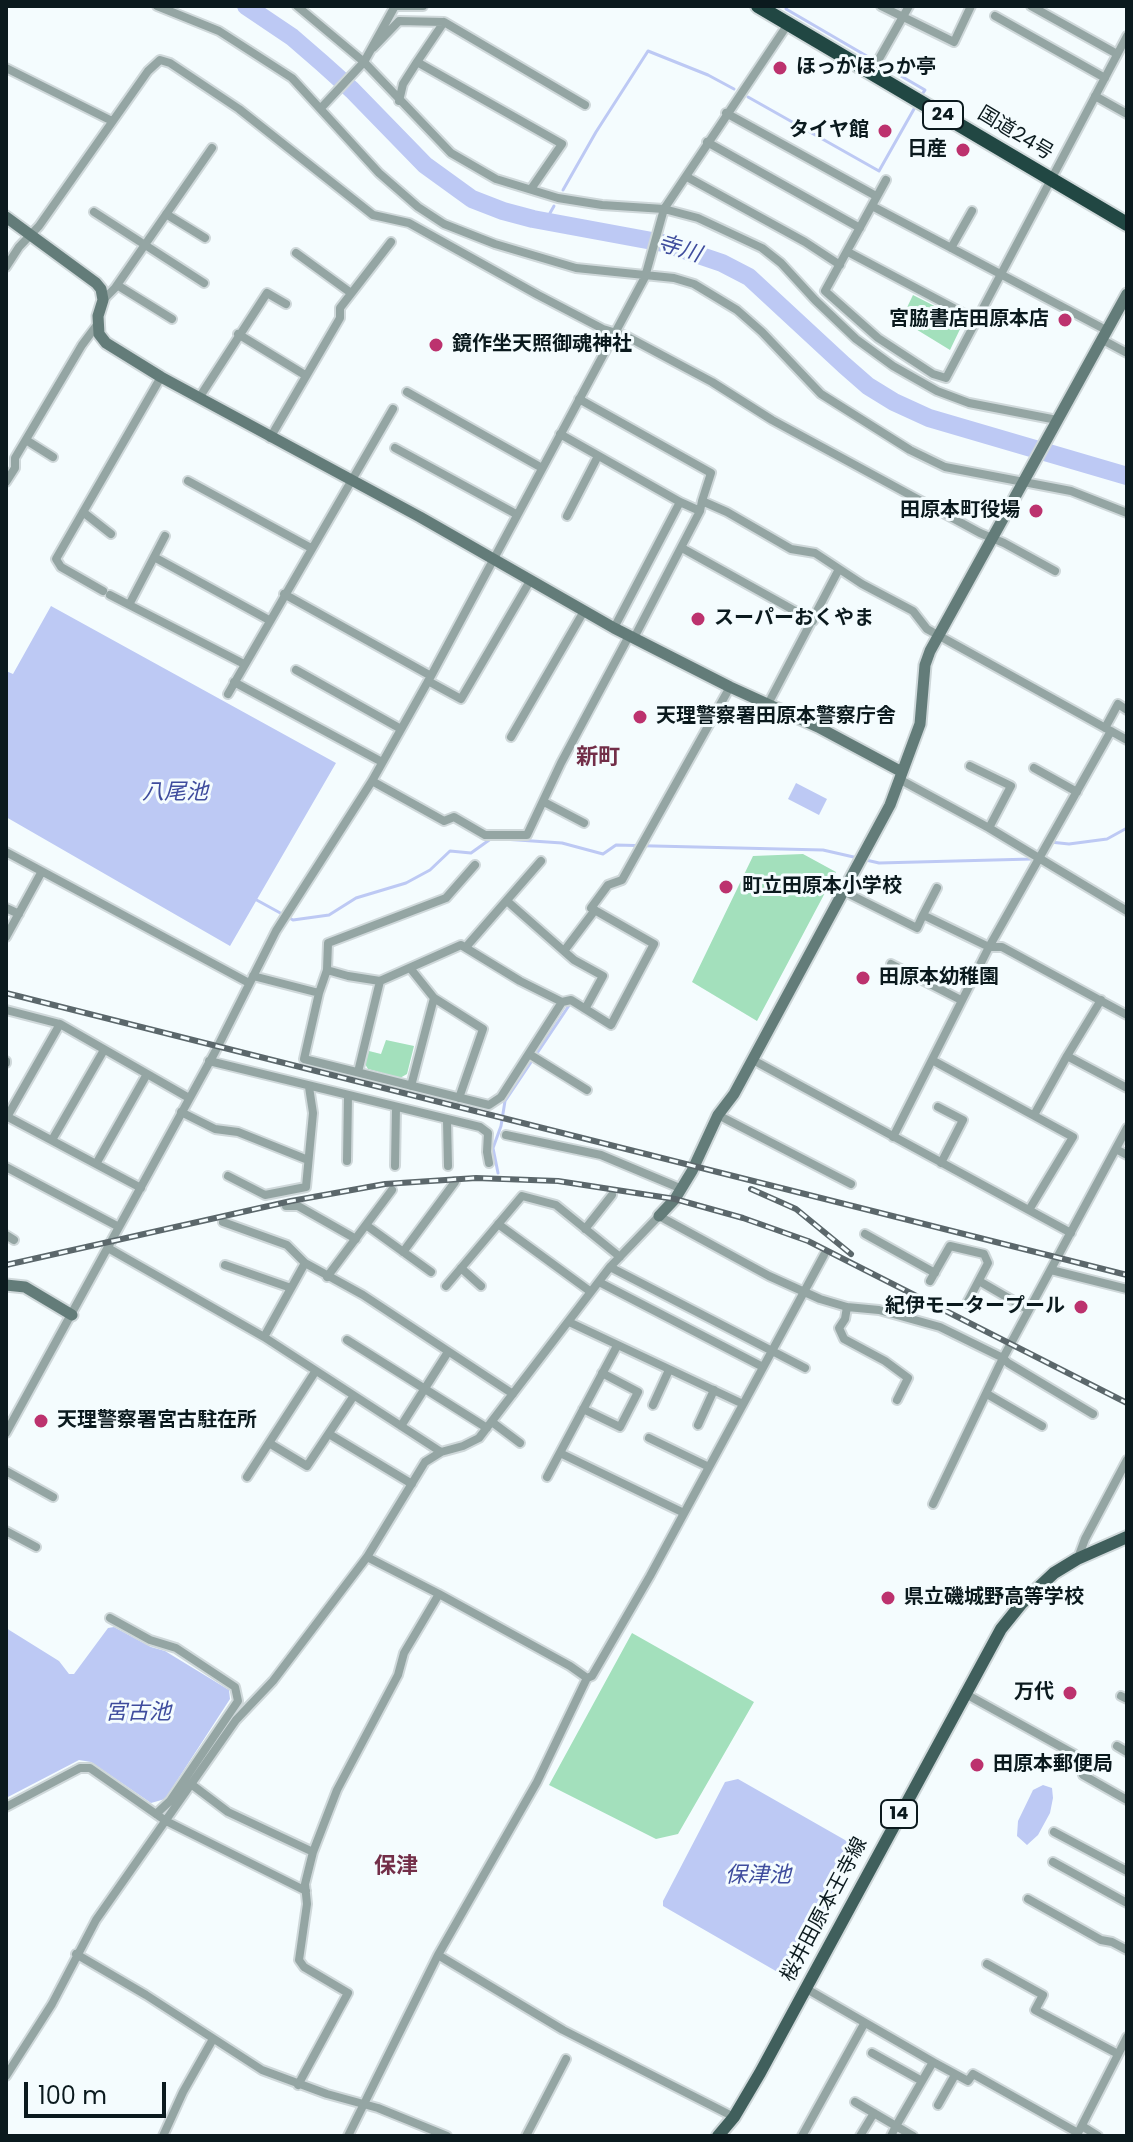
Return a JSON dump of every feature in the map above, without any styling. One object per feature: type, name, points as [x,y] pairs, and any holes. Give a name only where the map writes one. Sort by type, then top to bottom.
[{"type":"highway","name":"国道24号","points":[[758,6],[1127,224]]},
{"type":"main road","name":"桜井田原本王寺線","points":[[718,2136],[734,2117],[760,2073],[1001,1629],[1022,1603],[1054,1573],[1127,1537]]},
{"type":"street","points":[[157,6],[219,31],[292,78],[322,107],[379,173],[418,207],[444,224],[495,244],[576,268],[646,274],[694,284],[737,310],[821,394],[910,450],[945,467],[1071,491],[1127,513]]},
{"type":"street","points":[[297,6],[362,64],[451,153],[496,179],[558,198],[698,218],[762,248],[781,263],[856,339],[893,366],[937,391],[969,403],[1056,421]]},
{"type":"street","points":[[373,48],[395,6],[423,6]]},
{"type":"street","points":[[881,6],[954,42],[971,6]]},
{"type":"street","points":[[871,73],[909,6]]},
{"type":"street","points":[[1031,6],[1117,54]]},
{"type":"street","points":[[995,16],[1105,78]]},
{"type":"street","points":[[322,107],[399,21],[444,22],[585,105]]},
{"type":"street","points":[[399,101],[403,84],[444,22]]},
{"type":"street","points":[[6,1433],[141,1188],[276,931],[372,781],[429,679],[646,274],[663,212],[788,24]]},
{"type":"street","points":[[886,180],[825,291],[878,338],[933,374],[946,378],[1127,36]]},
{"type":"street","points":[[6,267],[160,60],[170,63],[239,109],[373,215],[409,223],[564,309],[603,329],[615,331],[712,382],[772,420],[1055,571]]},
{"type":"street","points":[[417,62],[562,144],[531,189]]},
{"type":"street","points":[[6,68],[112,121]]},
{"type":"street","points":[[1095,96],[1127,114]]},
{"type":"street","points":[[726,113],[876,196]]},
{"type":"street","points":[[707,142],[860,228]]},
{"type":"street","points":[[103,300],[117,285],[212,148]]},
{"type":"street","points":[[687,177],[805,242],[840,265]]},
{"type":"street","points":[[872,206],[1001,274],[1104,335],[1127,353]]},
{"type":"street","points":[[951,248],[972,211]]},
{"type":"street","points":[[94,212],[204,283]]},
{"type":"street","points":[[166,214],[205,238]]},
{"type":"street","points":[[6,217],[96,283],[103,300],[97,325],[15,458],[15,468],[6,482]]},
{"type":"street","points":[[270,438],[340,318],[340,308],[391,242]]},
{"type":"street","points":[[848,252],[976,320]]},
{"type":"street","points":[[296,253],[351,293]]},
{"type":"street","points":[[117,285],[172,319]]},
{"type":"street","points":[[199,398],[267,293],[286,304]]},
{"type":"street","points":[[6,2076],[52,2004],[96,1920],[236,1720],[273,1681],[367,1557],[425,1462],[441,1452],[479,1438],[610,1267],[682,1189],[718,1115],[753,1060],[890,805],[920,724],[925,665],[938,635],[1127,294]]},
{"type":"street","points":[[97,325],[106,343],[161,377],[614,628],[730,687],[818,727],[1127,911]]},
{"type":"street","points":[[238,334],[305,375]]},
{"type":"street","points":[[161,377],[56,559],[61,567],[107,593],[244,664]]},
{"type":"street","points":[[407,392],[542,468]]},
{"type":"street","points":[[372,781],[444,821],[454,817],[485,835],[527,835],[561,763],[682,548],[701,506],[711,473],[579,399]]},
{"type":"street","points":[[228,694],[393,409]]},
{"type":"street","points":[[560,434],[680,502],[727,512],[791,549],[815,553],[862,584],[913,611],[927,629],[1127,740]]},
{"type":"street","points":[[26,440],[53,457]]},
{"type":"street","points":[[395,448],[516,514]]},
{"type":"street","points":[[567,516],[598,456]]},
{"type":"street","points":[[188,481],[311,548]]},
{"type":"street","points":[[614,628],[680,502]]},
{"type":"street","points":[[83,512],[111,534]]},
{"type":"street","points":[[130,603],[165,536]]},
{"type":"street","points":[[682,548],[813,621]]},
{"type":"street","points":[[154,557],[269,620]]},
{"type":"street","points":[[768,704],[839,569]]},
{"type":"street","points":[[284,594],[461,699],[530,581]]},
{"type":"street","points":[[511,737],[584,611]]},
{"type":"street","points":[[296,670],[401,729]]},
{"type":"street","points":[[234,682],[382,762]]},
{"type":"street","points":[[327,970],[380,981],[461,945],[520,981],[562,1002],[571,1000],[611,1025],[654,944],[591,908],[608,885],[622,880],[730,687]]},
{"type":"street","points":[[893,1137],[1037,857],[1077,792],[1118,704],[1127,710]]},
{"type":"street","points":[[970,766],[1011,786],[989,828]]},
{"type":"street","points":[[1034,768],[1077,792]]},
{"type":"street","points":[[544,802],[584,823]]},
{"type":"street","points":[[6,852],[41,873],[251,980],[319,993]]},
{"type":"street","points":[[466,947],[541,861]]},
{"type":"street","points":[[475,865],[446,898],[328,943],[327,970],[304,1059],[489,1105],[501,1097],[532,1056],[562,1002]]},
{"type":"street","points":[[6,937],[41,873]]},
{"type":"street","points":[[843,891],[917,928],[937,888]]},
{"type":"street","points":[[507,901],[574,960],[603,976],[585,1009]]},
{"type":"street","points":[[6,908],[19,914]]},
{"type":"street","points":[[564,951],[595,910]]},
{"type":"street","points":[[923,915],[989,947],[1002,947],[1127,1015]]},
{"type":"street","points":[[891,964],[961,1000]]},
{"type":"street","points":[[410,968],[434,998],[483,1029],[459,1098]]},
{"type":"street","points":[[358,1072],[380,981]]},
{"type":"street","points":[[411,1086],[434,998]]},
{"type":"street","points":[[1034,1115],[1101,1000]]},
{"type":"street","points":[[6,1010],[60,1024],[189,1098]]},
{"type":"street","points":[[60,1024],[7,1116],[141,1188]]},
{"type":"street","points":[[52,1140],[104,1050]]},
{"type":"street","points":[[532,1056],[587,1090]]},
{"type":"street","points":[[1067,1056],[1127,1088]]},
{"type":"street","points":[[753,1060],[1071,1233]]},
{"type":"street","points":[[932,1060],[1073,1137],[1029,1210]]},
{"type":"street","points":[[209,1061],[480,1127],[488,1133],[489,1163]]},
{"type":"street","points":[[96,1164],[147,1074]]},
{"type":"street","points":[[228,1176],[265,1195],[306,1187],[313,1113],[309,1087]]},
{"type":"street","points":[[347,1161],[348,1095]]},
{"type":"street","points":[[395,1166],[396,1107]]},
{"type":"street","points":[[938,1107],[963,1120],[941,1163]]},
{"type":"street","points":[[181,1112],[215,1129],[238,1132],[308,1160]]},
{"type":"street","points":[[718,1115],[851,1184]]},
{"type":"street","points":[[447,1120],[448,1166]]},
{"type":"street","points":[[933,1504],[1003,1358],[1127,1128]]},
{"type":"street","points":[[506,1135],[601,1155],[643,1170],[682,1189]]},
{"type":"street","points":[[1116,1149],[1127,1155]]},
{"type":"street","points":[[6,1167],[119,1227]]},
{"type":"street","points":[[403,1252],[455,1182]]},
{"type":"street","points":[[327,1277],[392,1190]]},
{"type":"street","points":[[585,1229],[612,1195]]},
{"type":"street","points":[[446,1286],[522,1196],[556,1205],[620,1257]]},
{"type":"street","points":[[286,1206],[298,1206],[356,1239]]},
{"type":"street","points":[[659,1216],[804,1292],[847,1307],[879,1310],[940,1327],[1003,1358],[1093,1414]]},
{"type":"street","points":[[223,1222],[287,1245],[305,1263],[363,1295],[513,1394]]},
{"type":"street","points":[[498,1224],[591,1292]]},
{"type":"street","points":[[366,1225],[431,1272]]},
{"type":"street","points":[[865,1234],[933,1277],[950,1246],[984,1254],[988,1263],[967,1303]]},
{"type":"street","points":[[108,1248],[264,1337],[441,1452]]},
{"type":"street","points":[[348,2136],[438,1955],[537,1782],[587,1678],[592,1676],[684,1513],[824,1255]]},
{"type":"street","points":[[264,1337],[305,1263]]},
{"type":"street","points":[[225,1265],[291,1288]]},
{"type":"street","points":[[610,1267],[805,1368]]},
{"type":"street","points":[[461,1268],[481,1286]]},
{"type":"street","points":[[1051,1270],[1127,1289]]},
{"type":"street","points":[[979,1281],[1029,1310]]},
{"type":"street","points":[[599,1282],[763,1367]]},
{"type":"street","points":[[6,1285],[25,1287],[72,1315]]},
{"type":"street","points":[[847,1307],[845,1319],[839,1328],[844,1339],[885,1361],[908,1378],[897,1400]]},
{"type":"street","points":[[569,1322],[743,1404]]},
{"type":"street","points":[[347,1340],[520,1443]]},
{"type":"street","points":[[547,1477],[617,1346]]},
{"type":"street","points":[[401,1426],[448,1352]]},
{"type":"street","points":[[653,1405],[669,1370]]},
{"type":"street","points":[[247,1477],[315,1372]]},
{"type":"street","points":[[583,1409],[620,1427],[638,1392],[602,1373]]},
{"type":"street","points":[[698,1425],[714,1390]]},
{"type":"street","points":[[987,1394],[1042,1426]]},
{"type":"street","points":[[269,1443],[307,1466],[353,1397]]},
{"type":"street","points":[[329,1434],[412,1484]]},
{"type":"street","points":[[649,1438],[709,1467]]},
{"type":"street","points":[[560,1453],[684,1513]]},
{"type":"street","points":[[1077,1559],[1127,1460]]},
{"type":"street","points":[[6,1471],[53,1497]]},
{"type":"street","points":[[6,1531],[36,1547]]},
{"type":"street","points":[[367,1557],[587,1678]]},
{"type":"street","points":[[298,2085],[348,1993],[304,1967],[299,1960],[305,1884],[313,1852],[337,1790],[398,1675],[404,1653],[439,1594]]},
{"type":"street","points":[[110,1618],[150,1640],[176,1648],[235,1687],[238,1701],[170,1801],[156,1814]]},
{"type":"street","points":[[964,1693],[1074,1754]]},
{"type":"street","points":[[1117,1746],[1127,1752]]},
{"type":"street","points":[[6,1807],[80,1768],[90,1768],[166,1821],[306,1891]]},
{"type":"street","points":[[1083,1775],[1127,1800]]},
{"type":"street","points":[[191,1784],[228,1812],[313,1852]]},
{"type":"street","points":[[1054,1832],[1127,1871]]},
{"type":"street","points":[[1053,1862],[1127,1903]]},
{"type":"street","points":[[1028,1899],[1101,1940],[1127,1950]]},
{"type":"street","points":[[76,1954],[262,2070],[298,2085],[365,2104],[447,2136]]},
{"type":"street","points":[[438,1955],[563,2030],[734,2117]]},
{"type":"street","points":[[987,1964],[1043,1995],[1035,2010],[1118,2054]]},
{"type":"street","points":[[805,1988],[955,2075],[968,2081],[973,2074],[1079,2132],[1098,2136]]},
{"type":"street","points":[[802,2136],[864,2024]]},
{"type":"street","points":[[1079,2132],[1127,2037]]},
{"type":"street","points":[[163,2136],[213,2039]]},
{"type":"street","points":[[872,2053],[922,2081]]},
{"type":"street","points":[[526,2136],[566,2059]]},
{"type":"street","points":[[891,2136],[933,2062]]},
{"type":"street","points":[[938,2105],[955,2075]]},
{"type":"street","points":[[855,2102],[913,2136]]},
{"type":"street","points":[[860,2136],[874,2113]]},
{"type":"green space","points":[[913,295],[960,319],[962,325],[950,350],[901,320]]},
{"type":"green space","points":[[803,854],[836,872],[757,1021],[692,982],[753,856]]},
{"type":"green space","points":[[386,1040],[414,1046],[407,1074],[400,1078],[368,1069],[365,1064],[369,1051],[381,1054]]},
{"type":"green space","points":[[632,1633],[754,1702],[678,1834],[656,1839],[549,1785]]},
{"type":"water","name":"八尾池","points":[[51,606],[336,763],[230,946],[6,817],[6,671],[13,674]]},
{"type":"water","points":[[796,783],[827,799],[819,815],[788,799]]},
{"type":"water","name":"宮古池","points":[[114,1627],[165,1651],[229,1690],[230,1699],[165,1799],[151,1803],[91,1762],[79,1760],[6,1798],[6,1628],[59,1661],[69,1674],[74,1674],[108,1628]]},
{"type":"water","name":"保津池","points":[[738,1779],[852,1844],[850,1859],[790,1971],[781,1974],[663,1906],[725,1782]]},
{"type":"water","points":[[1043,1785],[1052,1788],[1050,1813],[1038,1835],[1027,1845],[1017,1836],[1018,1821],[1033,1790]]},
{"type":"waterway","name":"寺川","points":[[246,6],[292,37],[352,90],[425,165],[472,199],[533,219],[663,243],[722,263],[749,277],[868,386],[894,402],[929,418],[1127,476]]},
{"type":"waterway","points":[[787,6],[786,9],[925,90],[923,93]]},
{"type":"waterway","points":[[563,190],[648,51],[734,89]]},
{"type":"waterway","points":[[748,97],[879,171],[914,109]]},
{"type":"waterway","points":[[545,222],[554,206]]},
{"type":"waterway","points":[[1050,842],[1069,844],[1107,839],[1127,828]]},
{"type":"waterway","points":[[253,898],[293,920],[329,915],[356,898],[406,883],[430,870],[450,851],[471,853],[492,838]]},
{"type":"waterway","points":[[503,839],[562,843],[603,854],[616,845],[823,850],[858,858]]},
{"type":"waterway","points":[[866,860],[879,863],[1032,859],[1041,848]]},
{"type":"waterway","points":[[498,1173],[493,1148],[505,1101],[570,1004]]},
{"type":"railway","points":[[6,993],[1127,1275]]},
{"type":"railway","points":[[6,1265],[291,1201],[385,1184],[476,1178],[558,1181],[675,1199],[808,1241],[1127,1403]]},
{"type":"railway","points":[[751,1189],[796,1209],[851,1254]]},
{"type":"place","name":"ほっかほっか亭","points":[[780,68]]},
{"type":"place","name":"タイヤ館","points":[[885,131]]},
{"type":"place","name":"日産","points":[[963,150]]},
{"type":"place","name":"宮脇書店田原本店","points":[[1065,320]]},
{"type":"place","name":"鏡作坐天照御魂神社","points":[[436,345]]},
{"type":"place","name":"田原本町役場","points":[[1036,511]]},
{"type":"place","name":"スーパーおくやま","points":[[698,619]]},
{"type":"place","name":"天理警察署田原本警察庁舎","points":[[640,717]]},
{"type":"place","name":"町立田原本小学校","points":[[726,887]]},
{"type":"place","name":"田原本幼稚園","points":[[863,978]]},
{"type":"place","name":"紀伊モータープール","points":[[1081,1307]]},
{"type":"place","name":"天理警察署宮古駐在所","points":[[41,1421]]},
{"type":"place","name":"県立磯城野高等学校","points":[[888,1598]]},
{"type":"place","name":"万代","points":[[1070,1693]]},
{"type":"place","name":"田原本郵便局","points":[[977,1765]]},
{"type":"district","name":"新町","points":[[598,758]]},
{"type":"district","name":"保津","points":[[396,1867]]}]
